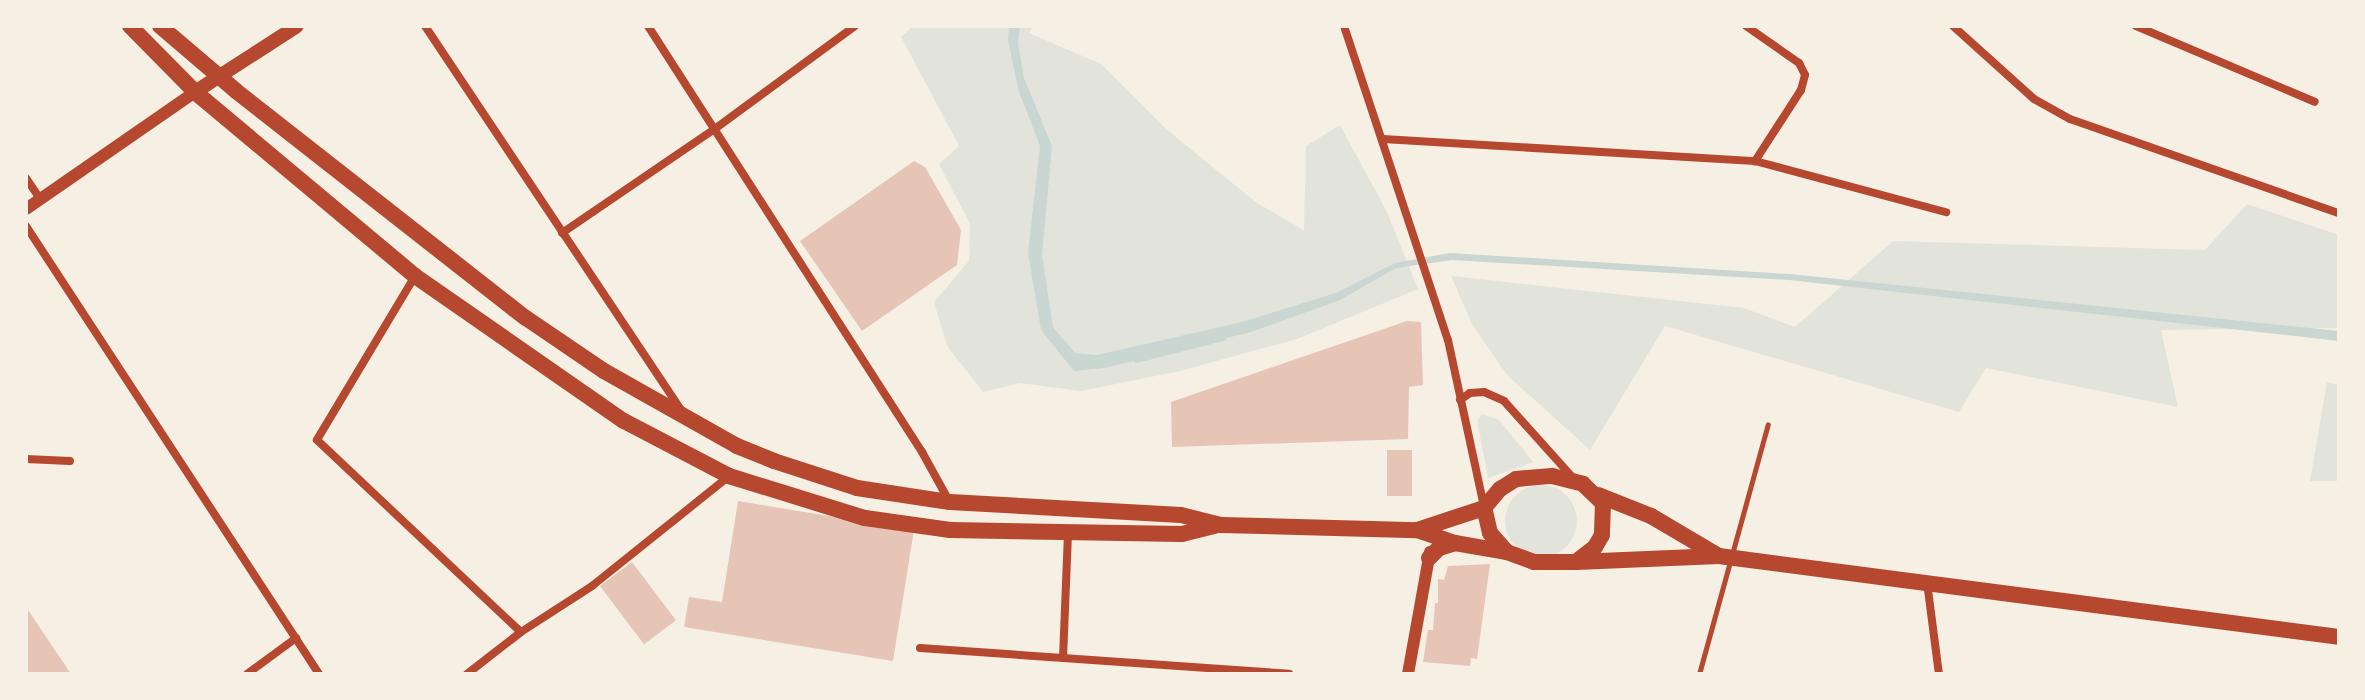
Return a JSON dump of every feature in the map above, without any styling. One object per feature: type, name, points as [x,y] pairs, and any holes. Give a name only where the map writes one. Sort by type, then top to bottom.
[{"type":"main road","points":[[130,26],[195,92],[415,276],[624,421],[729,476],[865,518],[950,530],[1068,535],[1182,534],[1221,525]]},
{"type":"main road","points":[[160,26],[526,318],[604,371],[737,446],[857,488],[950,502],[1181,515],[1221,525],[1433,531],[1455,543],[1507,552],[1534,562],[1725,557],[2339,637]]},
{"type":"main road","points":[[195,92],[297,26]]},
{"type":"main road","points":[[189,50],[195,92]]},
{"type":"main road","points":[[1433,531],[1484,508],[1500,489],[1516,479],[1552,476],[1576,481],[1598,495],[1651,516],[1725,557]]},
{"type":"main road","points":[[1576,562],[1595,547],[1602,535],[1605,513],[1598,495]]},
{"type":"main road","points":[[1484,508],[1490,533],[1507,552]]},
{"type":"main road","points":[[1429,558],[1439,548],[1455,543]]},
{"type":"street","points":[[425,26],[687,419]]},
{"type":"street","points":[[648,26],[716,128],[950,502]]},
{"type":"street","points":[[562,233],[716,128],[855,26]]},
{"type":"street","points":[[1344,26],[1430,279],[1484,508]]},
{"type":"street","points":[[1746,26],[1799,63],[1805,75],[1801,90],[1755,161]]},
{"type":"street","points":[[1953,26],[2034,99],[2070,119],[2339,213]]},
{"type":"street","points":[[2136,26],[2315,102]]},
{"type":"street","points":[[26,209],[195,92]]},
{"type":"street","points":[[1383,139],[1755,161],[1946,212]]},
{"type":"street","points":[[26,178],[40,199]]},
{"type":"street","points":[[26,226],[319,674]]},
{"type":"street","points":[[415,276],[317,440],[521,632]]},
{"type":"street","points":[[1460,400],[1470,393],[1493,394],[1514,411],[1576,481]]},
{"type":"street","points":[[26,459],[70,461]]},
{"type":"street","points":[[467,674],[521,632],[592,586],[729,476]]},
{"type":"street","points":[[1408,674],[1433,531]]},
{"type":"street","points":[[1063,658],[1068,535]]},
{"type":"street","points":[[1927,581],[1939,674]]},
{"type":"street","points":[[247,674],[296,638]]},
{"type":"street","points":[[920,648],[1289,674]]},
{"type":"lane","points":[[1699,674],[1725,557],[1768,424]]},
{"type":"shaded area","points":[[913,26],[1033,26],[1029,33],[1101,64],[1166,129],[1257,203],[1304,230],[1306,146],[1340,125],[1387,212],[1418,289],[1297,339],[1180,371],[1081,391],[1020,383],[983,392],[947,346],[934,302],[969,261],[970,224],[939,164],[959,146],[901,37]]},
{"type":"shaded area","points":[[1009,26],[1020,26],[1018,43],[1024,78],[1052,146],[1042,255],[1053,327],[1075,353],[1097,355],[1242,322],[1336,293],[1395,263],[1450,253],[1790,274],[2339,331],[2339,341],[1789,280],[1452,260],[1396,268],[1340,300],[1251,332],[1105,368],[1074,371],[1041,330],[1028,253],[1040,146],[1018,89],[1008,40]]},
{"type":"shaded area","points":[[2247,204],[2339,235],[2339,328],[2161,330],[2178,407],[1986,368],[1959,412],[1665,326],[1590,450],[1507,375],[1472,324],[1451,276],[1744,308],[1795,327],[1893,241],[2205,250]]},
{"type":"shaded area","points":[[2327,382],[2339,385],[2339,481],[2310,481]]},
{"type":"shaded area","points":[[1482,414],[1499,420],[1533,462],[1488,478],[1477,421]]},
{"type":"shaded area","points":[[1541,485],[1561,491],[1571,501],[1577,521],[1571,541],[1561,551],[1541,557],[1521,551],[1511,541],[1505,521],[1511,501],[1521,491]]},
{"type":"building","points":[[914,161],[925,167],[961,230],[957,265],[862,331],[800,241]]},
{"type":"building","points":[[1407,321],[1421,322],[1423,385],[1409,387],[1408,439],[1172,447],[1171,402]]},
{"type":"building","points":[[1387,450],[1412,450],[1412,496],[1387,496]]},
{"type":"building","points":[[738,501],[914,530],[893,661],[684,627],[689,597],[722,602]]},
{"type":"building","points":[[632,562],[676,620],[644,644],[600,586]]},
{"type":"building","points":[[1490,564],[1477,659],[1471,658],[1470,666],[1423,662],[1428,630],[1433,630],[1435,603],[1438,603],[1438,579],[1444,580],[1448,566]]},
{"type":"building","points":[[26,607],[71,674],[26,674]]},
{"type":"waterway","points":[[1136,360],[1223,338]]}]
